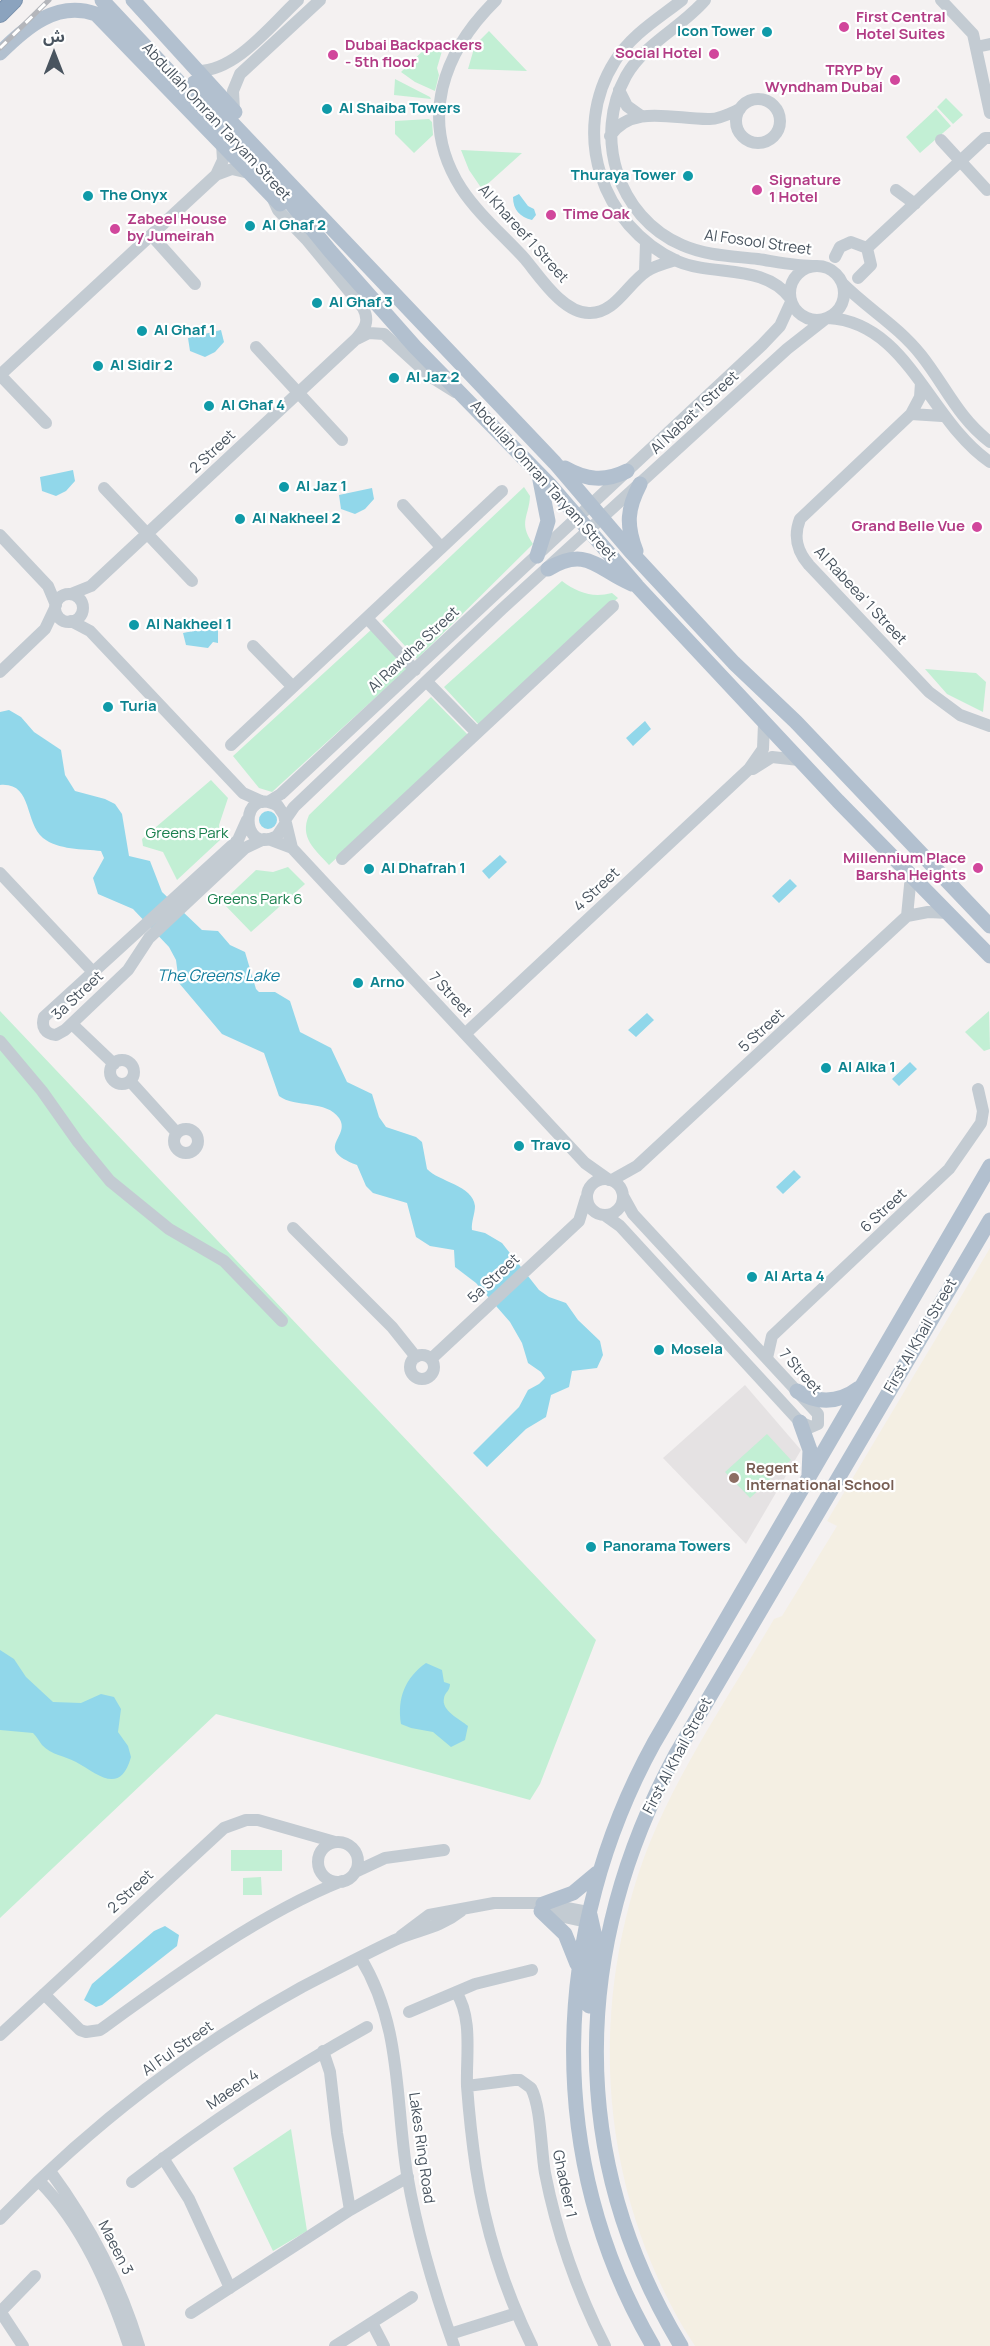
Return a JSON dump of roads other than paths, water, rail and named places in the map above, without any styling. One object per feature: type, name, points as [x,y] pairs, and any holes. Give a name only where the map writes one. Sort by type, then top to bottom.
[{"type":"highway","points":[[0,14],[14,0]]},
{"type":"main road","points":[[0,53],[53,0]]},
{"type":"main road","name":"Abdullah Omran Taryam Street","points":[[102,0],[280,189],[345,239],[555,463],[641,562],[734,663],[796,722],[990,926]]},
{"type":"main road","name":"Abdullah Omran Taryam Street","points":[[116,0],[280,189],[330,252],[415,347],[538,473],[637,586],[764,723],[990,956]]},
{"type":"main road","points":[[133,0],[308,191],[345,239]]},
{"type":"main road","points":[[20,32],[58,8],[78,7],[96,14],[249,173],[280,189]]},
{"type":"main road","points":[[555,463],[589,478],[608,478],[627,471]]},
{"type":"main road","points":[[537,556],[548,521],[538,473]]},
{"type":"main road","points":[[640,484],[630,507],[628,525],[641,562]]},
{"type":"main road","points":[[548,569],[565,561],[585,559],[601,565],[614,575],[637,586]]},
{"type":"main road","points":[[979,945],[990,967]]},
{"type":"main road","name":"First Al Khail Street","points":[[681,2346],[646,2281],[614,2189],[598,2101],[596,2044],[607,1939],[598,1915],[598,1873],[619,1814],[641,1766],[990,1166]]},
{"type":"main road","name":"First Al Khail Street","points":[[653,2346],[623,2287],[605,2240],[582,2146],[573,2068],[574,2008],[578,1976],[598,1915],[676,1754],[990,1220]]},
{"type":"main road","points":[[797,1391],[812,1399],[828,1401],[851,1394],[863,1384]]},
{"type":"main road","points":[[800,1422],[810,1450],[809,1478]]},
{"type":"main road","points":[[578,1976],[576,1958],[569,1942],[560,1928],[538,1907],[573,1893],[598,1873]]},
{"type":"main road","points":[[596,2044],[589,2019],[598,1915]]},
{"type":"street","points":[[198,71],[224,66],[298,0]]},
{"type":"street","points":[[234,110],[235,82],[247,66],[320,0]]},
{"type":"street","name":"Al Khareef 1 Street","points":[[496,0],[462,39],[444,79],[439,105],[440,130],[446,159],[470,200],[572,308],[587,314],[606,309],[645,272],[676,260]]},
{"type":"street","points":[[682,0],[643,28],[623,49],[605,81],[594,122],[596,163],[604,187],[621,216],[646,242],[676,260],[712,271],[767,277],[784,289],[801,315],[808,319],[852,321],[874,332],[888,344],[921,383],[942,416],[964,442],[990,462]]},
{"type":"street","name":"Al Fosool Street","points":[[705,0],[692,15],[640,57],[619,90],[610,136],[613,160],[627,195],[643,217],[663,235],[679,244],[708,254],[817,266]]},
{"type":"street","points":[[940,0],[973,34],[990,113]]},
{"type":"street","points":[[976,47],[990,44]]},
{"type":"street","points":[[239,54],[241,64],[247,66]]},
{"type":"street","points":[[619,90],[627,106],[641,116]]},
{"type":"street","points":[[610,136],[623,122],[641,116],[712,119],[740,109],[752,100],[766,100],[776,107],[781,120],[777,133],[766,142],[749,141],[739,132],[712,119]]},
{"type":"street","points":[[739,132],[736,122],[740,109]]},
{"type":"street","points":[[867,248],[985,138],[990,138]]},
{"type":"street","points":[[941,140],[987,190]]},
{"type":"street","points":[[46,423],[0,375],[216,175],[223,160],[222,144]]},
{"type":"street","points":[[216,175],[232,170],[249,173]]},
{"type":"street","points":[[280,189],[278,210],[306,238],[363,308],[366,314],[366,327],[356,339]]},
{"type":"street","points":[[896,190],[915,204]]},
{"type":"street","points":[[152,236],[195,284]]},
{"type":"street","points":[[645,272],[646,242]]},
{"type":"street","points":[[835,257],[840,247],[851,242],[867,248]]},
{"type":"street","points":[[858,278],[864,275],[871,265],[867,248]]},
{"type":"street","points":[[791,300],[791,285],[799,274],[817,266],[832,271],[842,283],[905,336],[931,369],[955,407],[990,442]]},
{"type":"street","points":[[826,319],[843,303],[842,283]]},
{"type":"street","name":"Al Nabat 1 Street","points":[[578,518],[771,336],[787,314],[791,300]]},
{"type":"street","name":"Al Nabat 1 Street","points":[[590,532],[793,344],[826,319]]},
{"type":"street","points":[[356,339],[369,333],[384,334],[431,377],[467,398]]},
{"type":"street","name":"2 Street","points":[[68,594],[91,586],[356,339]]},
{"type":"street","points":[[256,347],[342,440]]},
{"type":"street","name":"Al Rabeea' 1 Street","points":[[921,383],[920,397],[911,414],[806,512],[796,528],[797,545],[809,566],[928,692],[960,715],[990,726]]},
{"type":"street","points":[[911,414],[942,416]]},
{"type":"street","points":[[104,488],[192,581]]},
{"type":"street","points":[[231,745],[502,491]]},
{"type":"street","points":[[403,506],[441,548]]},
{"type":"street","name":"Al Rawdha Street","points":[[265,802],[281,794],[578,518]]},
{"type":"street","name":"Al Rawdha Street","points":[[285,822],[294,807],[590,532]]},
{"type":"street","points":[[0,535],[48,586],[59,617],[90,631],[243,793],[278,806],[285,822],[281,832],[266,839],[252,833],[243,793]]},
{"type":"street","points":[[48,586],[79,598],[90,631]]},
{"type":"street","name":"2 Street","points":[[83,609],[91,586]]},
{"type":"street","points":[[0,672],[45,629],[55,606],[68,594]]},
{"type":"street","points":[[342,859],[613,606]]},
{"type":"street","points":[[45,629],[79,618],[83,609]]},
{"type":"street","points":[[367,618],[415,670]]},
{"type":"street","points":[[253,646],[292,686]]},
{"type":"street","points":[[427,682],[477,733]]},
{"type":"street","name":"4 Street","points":[[465,1034],[749,769],[763,748],[764,723]]},
{"type":"street","name":"4 Street","points":[[749,769],[777,756],[799,760]]},
{"type":"street","points":[[248,818],[254,806],[265,802]]},
{"type":"street","name":"3a Street","points":[[145,934],[128,970],[74,1022],[56,1035],[46,1032],[43,1022],[48,1014],[114,955],[145,934],[181,900],[238,840],[248,818]]},
{"type":"street","name":"7 Street","points":[[285,822],[292,848],[585,1163],[611,1180]]},
{"type":"street","name":"7 Street","points":[[266,839],[292,848]]},
{"type":"street","name":"3a Street","points":[[181,900],[245,848],[266,839]]},
{"type":"street","points":[[0,873],[92,975]]},
{"type":"street","points":[[911,875],[907,916],[928,912],[949,913]]},
{"type":"street","name":"5 Street","points":[[611,1180],[637,1167],[907,916]]},
{"type":"street","points":[[114,955],[126,958],[128,970]]},
{"type":"street","points":[[74,1022],[114,1064],[110,1074],[113,1081],[124,1084],[130,1082],[177,1133]]},
{"type":"street","points":[[0,1041],[42,1091],[78,1142],[110,1181],[170,1229],[224,1261],[282,1321]]},
{"type":"street","name":"6 Street","points":[[772,1336],[949,1169],[981,1123],[983,1112],[978,1089]]},
{"type":"street","points":[[585,1163],[586,1196],[593,1212],[620,1226],[800,1422]]},
{"type":"street","name":"5 Street","points":[[623,1195],[637,1167]]},
{"type":"street","points":[[579,1221],[604,1216],[620,1207],[623,1195],[611,1180],[598,1180],[586,1196]]},
{"type":"street","name":"7 Street","points":[[623,1195],[633,1214],[819,1417],[815,1426],[807,1426],[800,1422]]},
{"type":"street","name":"5a Street","points":[[431,1359],[579,1221],[586,1196]]},
{"type":"street","points":[[293,1228],[382,1320],[392,1327],[416,1357]]},
{"type":"street","points":[[748,1338],[772,1336],[767,1358]]},
{"type":"street","points":[[424,1356],[431,1359],[434,1367],[432,1374],[420,1379],[411,1372],[411,1363],[416,1357],[424,1356]]},
{"type":"street","name":"2 Street","points":[[0,2035],[224,1828],[246,1820],[258,1820],[350,1846],[355,1851],[386,1858]]},
{"type":"street","points":[[302,1833],[318,1865],[328,1879],[342,1881]]},
{"type":"street","points":[[305,1898],[323,1848],[335,1842]]},
{"type":"street","name":"2 Street","points":[[44,1994],[80,2030],[86,2032],[100,2030],[196,1962],[305,1898],[386,1858],[444,1850]]},
{"type":"street","points":[[355,1851],[357,1865],[355,1872]]},
{"type":"street","name":"Al Ful Street","points":[[0,2219],[50,2171],[140,2094],[197,2053],[297,1990],[398,1939],[429,1915],[461,1911],[494,1903],[598,1915]]},
{"type":"street","name":"Lakes Ring Road","points":[[360,1957],[381,1996],[391,2030],[408,2177],[430,2272],[452,2340]]},
{"type":"street","points":[[409,2012],[489,1980],[532,1970]]},
{"type":"street","points":[[456,1992],[466,2016],[467,2086],[477,2169],[487,2217],[517,2313],[532,2346]]},
{"type":"street","name":"Maeen 4","points":[[132,2182],[239,2103],[323,2051],[367,2027]]},
{"type":"street","points":[[323,2051],[330,2072],[337,2133],[350,2210]]},
{"type":"street","name":"Ghadeer 1","points":[[467,2086],[514,2080],[526,2083],[531,2088],[544,2171],[561,2240],[582,2299],[604,2346]]},
{"type":"street","points":[[163,2158],[198,2215],[230,2288]]},
{"type":"street","name":"Maeen 3","points":[[50,2171],[81,2216],[100,2250],[122,2299],[139,2346]]},
{"type":"street","points":[[191,2313],[350,2210],[408,2177]]},
{"type":"street","name":"Maeen 3","points":[[39,2181],[60,2203],[86,2246],[113,2304],[129,2346]]},
{"type":"street","points":[[23,2346],[0,2312],[35,2276]]},
{"type":"street","points":[[335,2346],[412,2297]]},
{"type":"street","points":[[452,2340],[517,2313]]},
{"type":"street","points":[[372,2323],[384,2346]]},
{"type":"water","points":[[519,194],[528,206],[534,209],[536,215],[532,220],[521,215],[516,209],[513,197]]},
{"type":"water","points":[[221,330],[224,342],[215,352],[205,357],[190,351],[188,338]]},
{"type":"water","points":[[73,470],[75,481],[66,491],[56,496],[42,491],[40,477]]},
{"type":"water","points":[[372,488],[374,499],[365,509],[355,514],[341,509],[339,495]]},
{"type":"water","points":[[218,626],[218,643],[213,642],[208,648],[186,645],[183,633]]},
{"type":"water","name":"The Greens Lake","points":[[9,710],[21,717],[34,732],[61,750],[65,775],[75,791],[115,804],[122,814],[129,856],[150,861],[162,892],[202,930],[218,931],[230,945],[245,952],[256,989],[259,992],[275,992],[290,1001],[300,1032],[331,1048],[347,1082],[372,1094],[379,1117],[386,1127],[416,1137],[422,1142],[427,1169],[468,1193],[475,1206],[472,1230],[485,1233],[502,1243],[539,1290],[549,1297],[566,1303],[578,1320],[600,1341],[603,1355],[597,1368],[572,1371],[569,1387],[551,1395],[546,1417],[526,1429],[487,1467],[473,1453],[519,1407],[528,1390],[545,1378],[541,1372],[528,1363],[522,1343],[510,1322],[476,1283],[455,1267],[454,1250],[430,1246],[416,1237],[407,1203],[373,1193],[366,1186],[357,1165],[337,1153],[336,1142],[342,1125],[334,1112],[319,1106],[286,1100],[279,1096],[264,1053],[222,1034],[179,983],[176,960],[169,947],[133,909],[98,894],[93,878],[104,858],[101,851],[56,845],[43,838],[37,831],[23,796],[11,786],[0,785],[0,712]]},
{"type":"water","points":[[645,721],[651,729],[633,746],[626,738]]},
{"type":"water","points":[[264,811],[272,811],[277,816],[275,827],[264,829],[259,824],[259,816]]},
{"type":"water","points":[[500,855],[507,862],[489,879],[482,871]]},
{"type":"water","points":[[790,879],[797,886],[779,903],[772,896]]},
{"type":"water","points":[[647,1013],[654,1020],[636,1037],[628,1030]]},
{"type":"water","points":[[910,1062],[917,1069],[899,1086],[892,1079]]},
{"type":"water","points":[[794,1170],[801,1177],[783,1194],[776,1187]]},
{"type":"water","points":[[0,1650],[14,1659],[26,1677],[53,1702],[81,1703],[101,1694],[114,1697],[121,1709],[118,1732],[128,1746],[131,1757],[121,1776],[108,1779],[100,1776],[50,1751],[33,1733],[0,1730]]},
{"type":"water","points":[[426,1663],[442,1670],[444,1682],[450,1684],[444,1698],[445,1707],[468,1726],[465,1740],[451,1747],[433,1732],[401,1724],[400,1706],[404,1689],[413,1675]]},
{"type":"water","points":[[165,1926],[179,1935],[177,1946],[102,2005],[96,2007],[84,2000],[92,1984],[154,1931]]},
{"type":"railway","points":[[0,48],[49,0]]},
{"type":"place","name":"First Central Hotel Suites","points":[[844,27]]},
{"type":"place","name":"Icon Tower","points":[[767,32]]},
{"type":"place","name":"Social Hotel","points":[[714,54]]},
{"type":"place","name":"Dubai Backpackers - 5th floor","points":[[333,55]]},
{"type":"place","name":"TRYP by Wyndham Dubai","points":[[895,80]]},
{"type":"place","name":"Al Shaiba Towers","points":[[327,109]]},
{"type":"place","name":"Thuraya Tower","points":[[688,176]]},
{"type":"place","name":"Signature 1 Hotel","points":[[757,190]]},
{"type":"place","name":"The Onyx","points":[[88,196]]},
{"type":"place","name":"Time Oak","points":[[551,215]]},
{"type":"place","name":"Al Ghaf 2","points":[[250,226]]},
{"type":"place","name":"Zabeel House by Jumeirah","points":[[115,229]]},
{"type":"place","name":"Al Ghaf 3","points":[[317,303]]},
{"type":"place","name":"Al Ghaf 1","points":[[142,331]]},
{"type":"place","name":"Al Sidir 2","points":[[98,366]]},
{"type":"place","name":"Al Jaz 2","points":[[394,378]]},
{"type":"place","name":"Al Ghaf 4","points":[[209,406]]},
{"type":"place","name":"Al Jaz 1","points":[[284,487]]},
{"type":"place","name":"Al Nakheel 2","points":[[240,519]]},
{"type":"place","name":"Grand Belle Vue","points":[[977,527]]},
{"type":"place","name":"Al Nakheel 1","points":[[134,625]]},
{"type":"place","name":"Turia","points":[[108,707]]},
{"type":"place","name":"Millennium Place Barsha Heights","points":[[978,868]]},
{"type":"place","name":"Al Dhafrah 1","points":[[369,869]]},
{"type":"place","name":"Arno","points":[[358,983]]},
{"type":"place","name":"Al Alka 1","points":[[826,1068]]},
{"type":"place","name":"Travo","points":[[519,1146]]},
{"type":"place","name":"Al Arta 4","points":[[752,1277]]},
{"type":"place","name":"Mosela","points":[[659,1350]]},
{"type":"place","name":"Regent International School","points":[[734,1478]]},
{"type":"place","name":"Panorama Towers","points":[[591,1547]]},
{"type":"park label","name":"Greens Park","points":[[187,834]]},
{"type":"park label","name":"Greens Park 6","points":[[255,900]]}]
